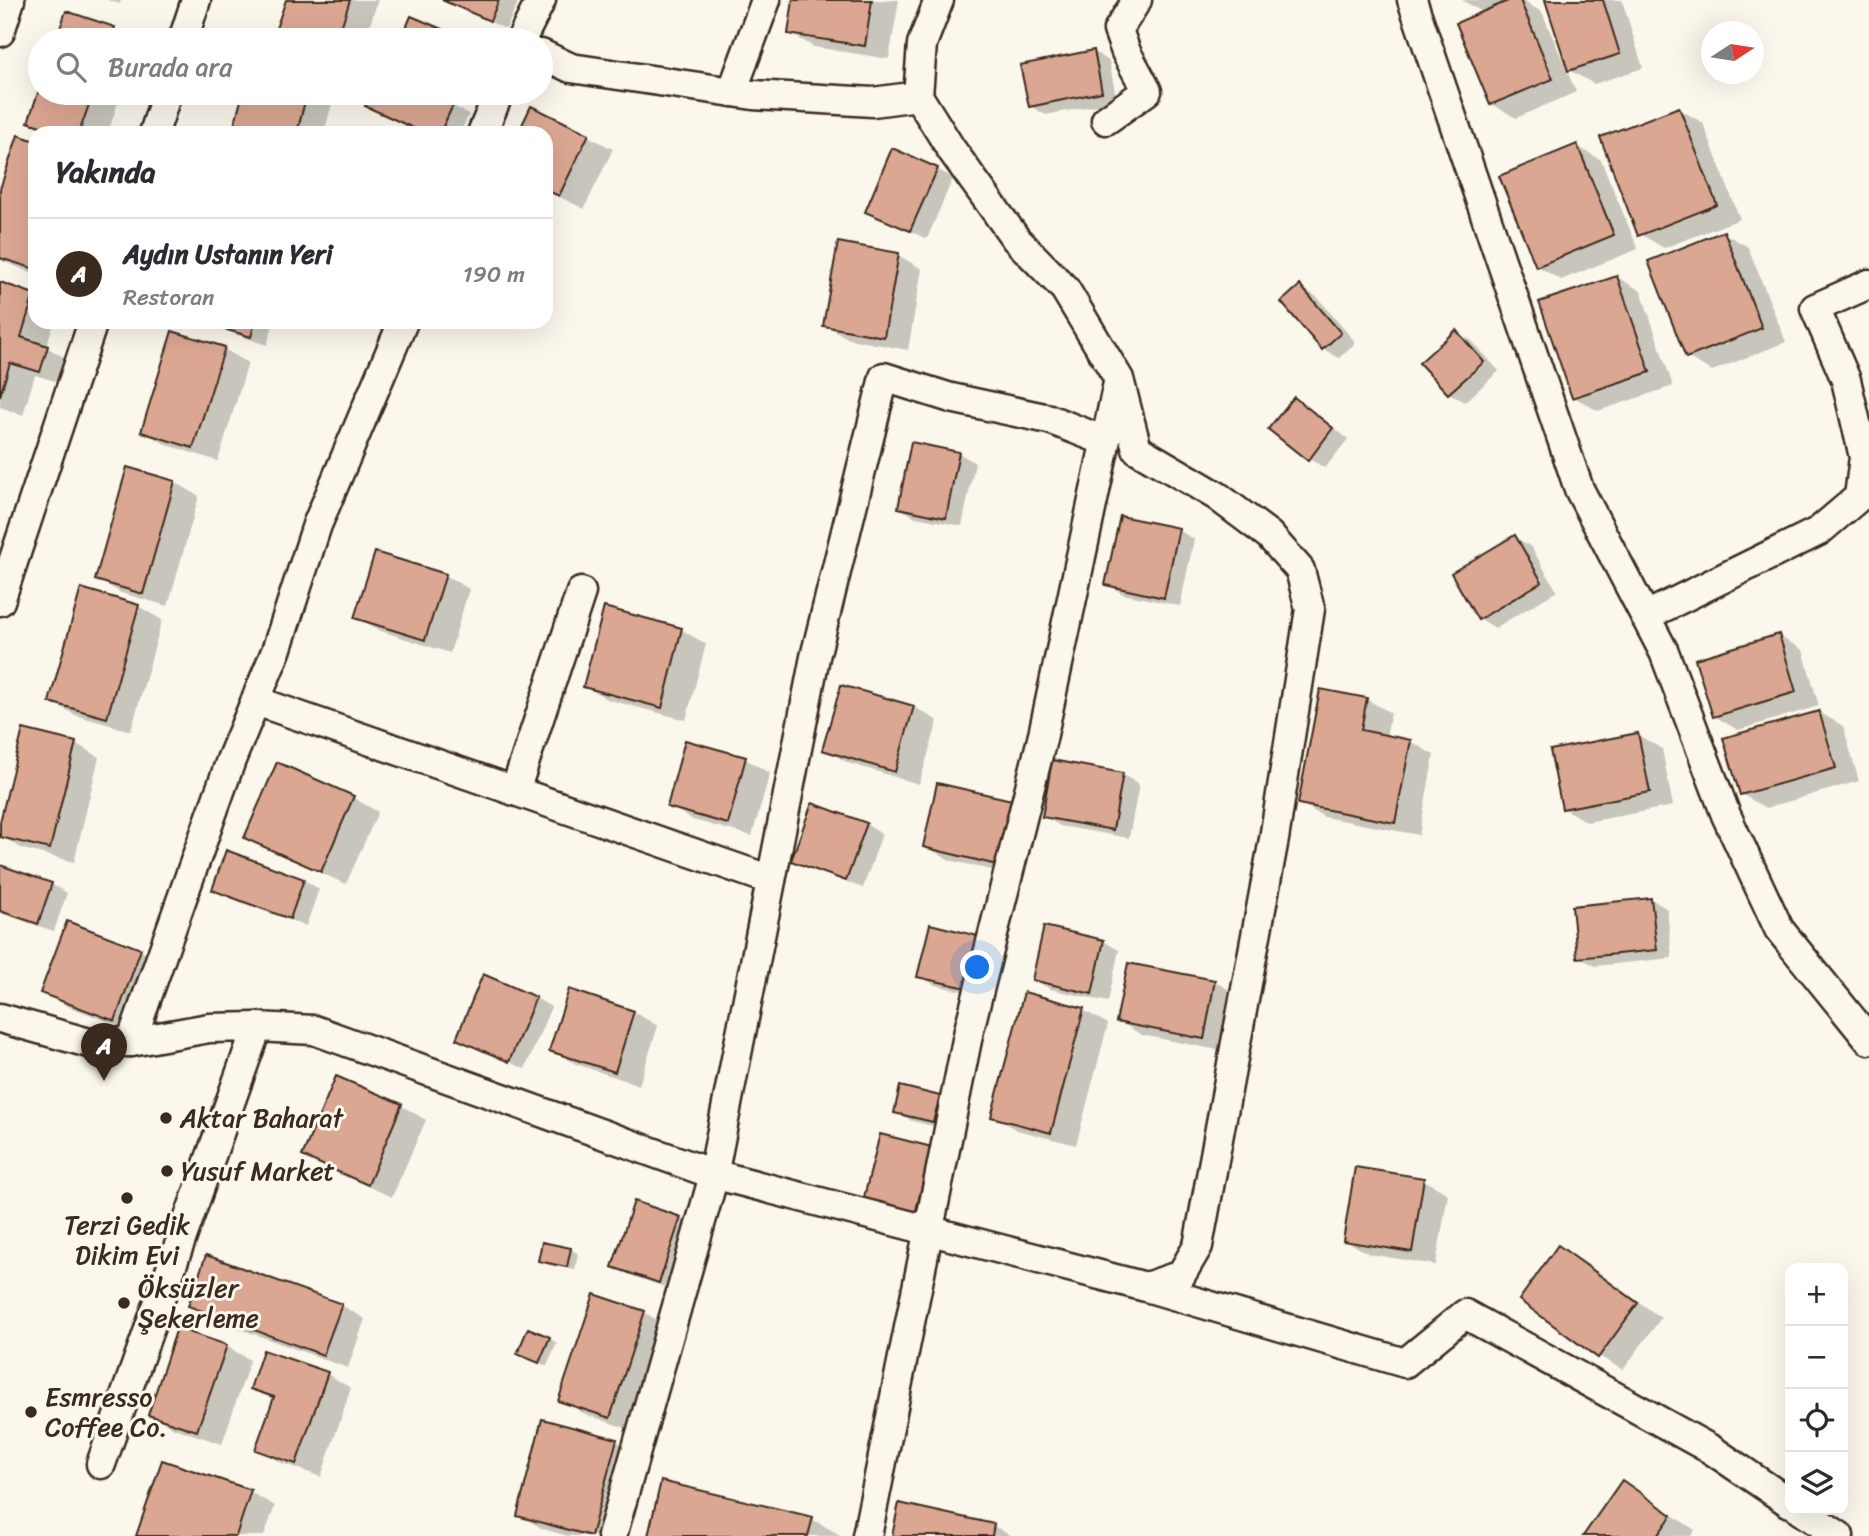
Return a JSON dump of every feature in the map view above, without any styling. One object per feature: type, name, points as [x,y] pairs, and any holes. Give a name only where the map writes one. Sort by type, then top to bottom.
[{"type":"street","points":[[0,32],[10,0]]},
{"type":"street","points":[[187,28],[197,0]]},
{"type":"street","points":[[528,28],[541,0]]},
{"type":"street","points":[[732,92],[766,0]]},
{"type":"street","points":[[939,0],[922,44],[918,96],[951,149],[1016,239],[1065,289],[1119,379],[1137,449],[1217,496],[1269,535],[1300,570],[1310,609],[1274,839],[1198,1246],[1181,1275],[1146,1287]]},
{"type":"street","points":[[1106,120],[1147,91],[1126,52],[1118,30],[1137,0]]},
{"type":"street","points":[[1412,0],[1579,489],[1664,652],[1726,815],[1779,929],[1869,1040]]},
{"type":"street","points":[[553,60],[571,68],[732,92],[873,102],[918,96]]},
{"type":"street","points":[[156,126],[163,105]]},
{"type":"street","points":[[485,126],[494,105]]},
{"type":"street","points":[[1646,616],[1819,531],[1859,497],[1864,457],[1846,380],[1815,308],[1869,284]]},
{"type":"street","points":[[0,601],[91,329]]},
{"type":"street","points":[[131,1042],[231,760],[276,651],[317,524],[399,329]]},
{"type":"street","points":[[611,1536],[713,1174],[815,657],[884,377],[951,398],[1049,419],[1105,441]]},
{"type":"street","points":[[867,1536],[969,1030],[1042,739],[1119,379]]},
{"type":"street","points":[[515,792],[581,593]]},
{"type":"street","points":[[256,701],[771,880]]},
{"type":"street","points":[[0,1018],[89,1043],[131,1042],[209,1028],[314,1030],[713,1174],[1146,1287],[1405,1363],[1465,1314],[1712,1450],[1785,1500]]},
{"type":"street","points":[[102,1464],[257,1027]]},
{"type":"street","points":[[1808,1515],[1839,1536]]},
{"type":"building","points":[[286,0],[350,0],[341,28],[276,28]]},
{"type":"building","points":[[442,0],[499,0],[490,21]]},
{"type":"building","points":[[793,0],[872,0],[865,46],[788,34]]},
{"type":"building","points":[[1510,0],[1520,0],[1553,79],[1490,105],[1456,23]]},
{"type":"building","points":[[1545,0],[1603,0],[1620,54],[1568,71]]},
{"type":"building","points":[[66,11],[115,27],[115,28],[60,28]]},
{"type":"building","points":[[411,16],[440,28],[406,28]]},
{"type":"building","points":[[1094,50],[1102,92],[1029,107],[1020,65]]},
{"type":"building","points":[[34,105],[89,105],[81,126],[40,126],[28,122]]},
{"type":"building","points":[[240,105],[304,105],[299,126],[234,126]]},
{"type":"building","points":[[453,105],[443,126],[409,126],[365,106]]},
{"type":"building","points":[[531,106],[589,134],[559,196],[553,193],[553,126],[521,126]]},
{"type":"building","points":[[1679,107],[1717,205],[1638,236],[1600,137]]},
{"type":"building","points":[[18,135],[28,139],[28,267],[0,258],[0,189]]},
{"type":"building","points":[[1577,144],[1614,235],[1536,267],[1499,176]]},
{"type":"building","points":[[892,148],[938,168],[910,231],[865,212]]},
{"type":"building","points":[[1724,231],[1762,328],[1686,358],[1648,261]]},
{"type":"building","points":[[838,242],[899,253],[884,337],[823,326]]},
{"type":"building","points":[[1617,276],[1650,372],[1572,398],[1539,302]]},
{"type":"building","points":[[0,282],[28,292],[28,314],[21,337],[48,346],[40,372],[10,363],[0,396]]},
{"type":"building","points":[[1300,285],[1341,333],[1322,350],[1281,302]]},
{"type":"building","points":[[224,329],[253,329],[251,337]]},
{"type":"building","points":[[1456,330],[1484,362],[1448,394],[1419,363]]},
{"type":"building","points":[[172,331],[225,347],[193,448],[141,432]]},
{"type":"building","points":[[1294,397],[1333,428],[1308,461],[1268,429]]},
{"type":"building","points":[[911,442],[959,452],[946,518],[898,508]]},
{"type":"building","points":[[127,467],[175,481],[143,594],[95,580]]},
{"type":"building","points":[[1120,516],[1179,528],[1164,598],[1105,585]]},
{"type":"building","points":[[1515,535],[1542,582],[1478,620],[1451,573]]},
{"type":"building","points":[[375,552],[446,574],[425,640],[354,618]]},
{"type":"building","points":[[81,588],[139,605],[107,718],[49,702]]},
{"type":"building","points":[[604,607],[682,628],[662,708],[583,687]]},
{"type":"building","points":[[1779,634],[1796,692],[1713,717],[1695,659]]},
{"type":"building","points":[[841,685],[914,706],[895,772],[822,750]]},
{"type":"building","points":[[1320,689],[1367,698],[1361,730],[1411,740],[1395,823],[1298,804]]},
{"type":"building","points":[[1819,711],[1836,768],[1740,795],[1723,738]]},
{"type":"building","points":[[23,729],[76,742],[50,849],[0,837],[0,822]]},
{"type":"building","points":[[1638,733],[1650,792],[1562,809],[1550,750]]},
{"type":"building","points":[[685,740],[746,757],[728,824],[667,807]]},
{"type":"building","points":[[1052,760],[1123,773],[1113,830],[1042,817]]},
{"type":"building","points":[[277,762],[354,796],[321,872],[244,838]]},
{"type":"building","points":[[937,783],[1012,800],[997,865],[923,847]]},
{"type":"building","points":[[812,803],[867,823],[846,881],[791,861]]},
{"type":"building","points":[[226,850],[304,879],[290,919],[212,890]]},
{"type":"building","points":[[0,865],[52,883],[38,924],[0,911]]},
{"type":"building","points":[[1651,898],[1657,950],[1577,958],[1572,906]]},
{"type":"building","points":[[67,921],[141,949],[115,1021],[40,993]]},
{"type":"building","points":[[930,924],[978,936],[967,988],[917,977]]},
{"type":"building","points":[[1044,926],[1104,940],[1092,994],[1032,980]]},
{"type":"building","points":[[1128,963],[1215,980],[1204,1039],[1116,1022]]},
{"type":"building","points":[[483,974],[536,997],[509,1062],[456,1039]]},
{"type":"building","points":[[569,989],[634,1011],[615,1072],[549,1051]]},
{"type":"building","points":[[1024,992],[1084,1008],[1051,1133],[991,1117]]},
{"type":"building","points":[[336,1076],[402,1104],[368,1185],[302,1156]]},
{"type":"building","points":[[900,1086],[940,1096],[933,1122],[894,1113]]},
{"type":"building","points":[[880,1134],[932,1147],[915,1214],[863,1201]]},
{"type":"building","points":[[1355,1167],[1424,1178],[1412,1252],[1343,1241]]},
{"type":"building","points":[[634,1201],[681,1217],[659,1283],[612,1267]]},
{"type":"building","points":[[542,1242],[571,1248],[567,1267],[538,1261]]},
{"type":"building","points":[[1558,1245],[1638,1303],[1598,1358],[1519,1300]]},
{"type":"building","points":[[206,1255],[342,1304],[323,1355],[188,1306]]},
{"type":"building","points":[[594,1294],[645,1311],[610,1418],[558,1401]]},
{"type":"building","points":[[177,1328],[227,1345],[197,1431],[148,1415]]},
{"type":"building","points":[[528,1328],[550,1337],[539,1363],[517,1354]]},
{"type":"building","points":[[263,1350],[328,1372],[296,1464],[255,1450],[274,1397],[250,1389]]},
{"type":"building","points":[[542,1419],[617,1439],[591,1536],[517,1516]]},
{"type":"building","points":[[162,1460],[251,1490],[236,1536],[136,1536]]},
{"type":"building","points":[[1622,1480],[1672,1515],[1657,1536],[1583,1536]]},
{"type":"building","points":[[661,1481],[813,1517],[808,1536],[648,1536]]},
{"type":"building","points":[[899,1503],[994,1524],[992,1536],[892,1536]]},
{"type":"place","name":"Aydın Ustanın Yeri","points":[[104,1081]]},
{"type":"place","name":"Aktar Baharat","points":[[166,1118]]},
{"type":"place","name":"Yusuf Market","points":[[167,1171]]},
{"type":"place","name":"Terzi Gedik Dikim Evi","points":[[127,1198]]},
{"type":"place","name":"Öksüzler Şekerleme","points":[[124,1303]]},
{"type":"place","name":"Esmresso Coffee Co.","points":[[31,1412]]}]
